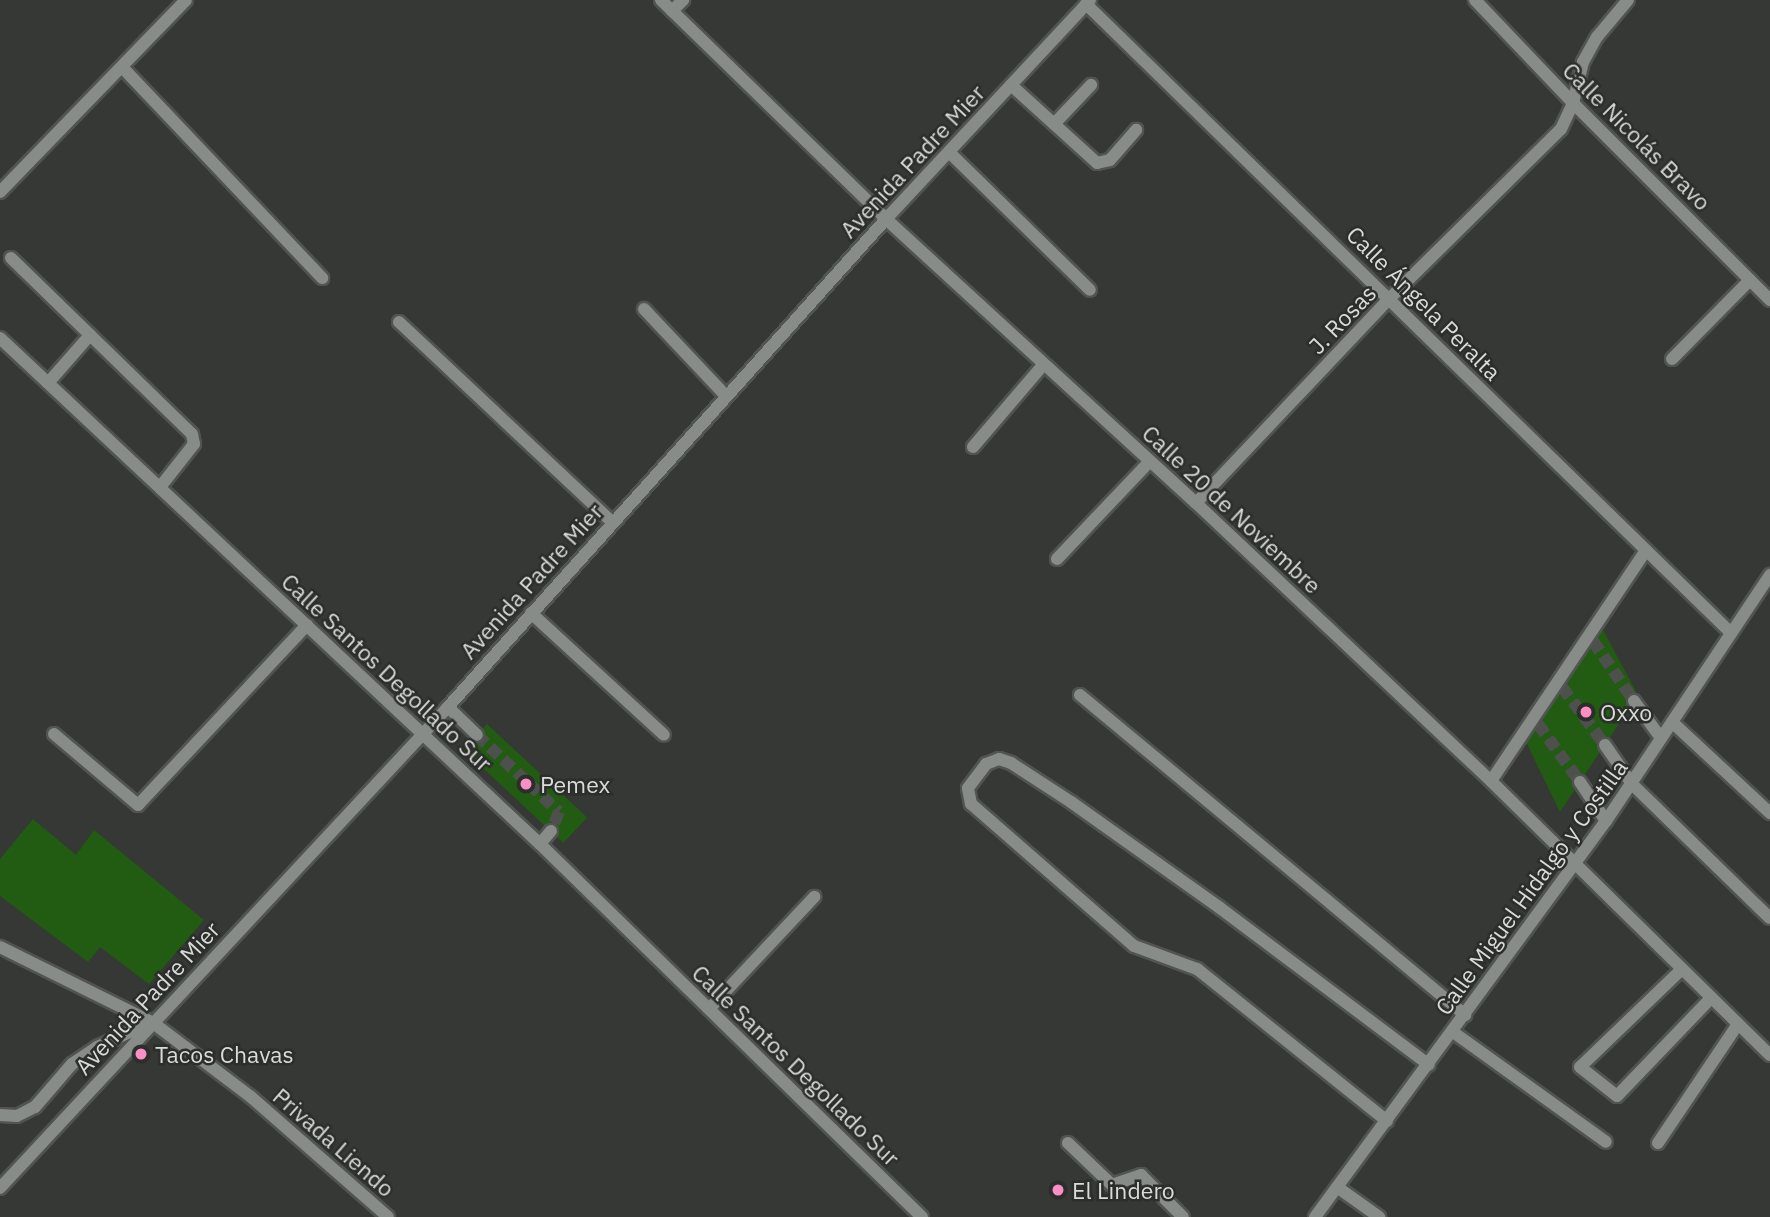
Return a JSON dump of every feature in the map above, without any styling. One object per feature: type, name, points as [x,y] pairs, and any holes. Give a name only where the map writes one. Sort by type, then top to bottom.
[{"type":"street","points":[[0,192],[186,0]]},
{"type":"street","name":"Calle 20 de Noviembre","points":[[661,0],[886,219],[1196,503],[1491,781],[1770,1055]]},
{"type":"street","points":[[672,11],[683,0]]},
{"type":"street","name":"Calle Nicolás Bravo","points":[[1475,0],[1573,103],[1770,300]]},
{"type":"street","name":"J. Rosas","points":[[1196,503],[1390,298],[1545,148],[1561,129],[1573,103],[1583,62],[1597,37],[1628,0]]},
{"type":"street","name":"Avenida Padre Mier","points":[[0,1188],[448,707],[886,219],[1088,2]]},
{"type":"street","name":"Calle Ángela Peralta","points":[[1088,2],[1645,552],[1731,633]]},
{"type":"street","points":[[122,67],[322,278]]},
{"type":"street","points":[[1011,85],[1097,163],[1110,160],[1136,130]]},
{"type":"street","points":[[1054,124],[1091,85]]},
{"type":"street","points":[[949,152],[1090,290]]},
{"type":"street","points":[[11,258],[192,435],[194,444],[160,487]]},
{"type":"street","points":[[1672,359],[1750,280]]},
{"type":"street","points":[[644,309],[726,396]]},
{"type":"street","points":[[399,322],[612,522]]},
{"type":"street","points":[[47,383],[90,335]]},
{"type":"street","name":"Calle Santos Degollado Sur","points":[[0,338],[540,844],[922,1217]]},
{"type":"street","points":[[973,447],[1044,364]]},
{"type":"street","points":[[1057,559],[1150,461]]},
{"type":"street","points":[[1491,781],[1536,719],[1645,552]]},
{"type":"street","name":"Calle Miguel Hidalgo y Costilla","points":[[1315,1217],[1575,865],[1632,784],[1770,575]]},
{"type":"street","points":[[531,613],[664,735]]},
{"type":"street","points":[[54,734],[138,805],[307,625]]},
{"type":"street","points":[[1080,695],[1465,1015]]},
{"type":"street","points":[[1634,701],[1661,738]]},
{"type":"street","points":[[448,707],[477,735]]},
{"type":"street","points":[[1672,722],[1770,813]]},
{"type":"street","points":[[1605,745],[1632,784],[1770,918]]},
{"type":"street","points":[[1387,1121],[1198,969],[1134,946],[971,804],[968,788],[986,764],[999,759],[1071,802],[1220,908],[1429,1065]]},
{"type":"street","points":[[1580,782],[1606,821]]},
{"type":"street","points":[[540,844],[551,831]]},
{"type":"street","points":[[709,1009],[814,897]]},
{"type":"street","name":"Privada Liendo","points":[[0,947],[152,1022],[251,1097],[388,1217]]},
{"type":"street","points":[[1682,969],[1580,1067],[1618,1096],[1711,998]]},
{"type":"street","points":[[0,1115],[17,1116],[35,1107],[72,1064],[97,1047],[152,1022]]},
{"type":"street","points":[[1658,1143],[1738,1024]]},
{"type":"street","points":[[1452,1032],[1606,1142]]},
{"type":"street","points":[[1068,1143],[1112,1185],[1141,1175],[1183,1217]]},
{"type":"street","points":[[1337,1187],[1379,1217]]},
{"type":"building","name":"Oxxo","points":[[1602,628],[1638,695],[1560,812],[1526,742]]},
{"type":"building","name":"Pemex","points":[[487,724],[587,817],[563,843],[463,750]]},
{"type":"building","points":[[33,819],[76,855],[94,830],[204,920],[149,984],[100,947],[88,962],[0,896],[0,859]]},
{"type":"tunnel","points":[[1593,641],[1634,701]]},
{"type":"tunnel","points":[[1562,687],[1605,745]]},
{"type":"tunnel","points":[[1538,724],[1580,782]]},
{"type":"tunnel","points":[[477,735],[559,812],[551,831]]},
{"type":"place","name":"Oxxo","points":[[1586,712]]},
{"type":"place","name":"Pemex","points":[[526,784]]},
{"type":"place","name":"Tacos Chavas","points":[[141,1054]]},
{"type":"place","name":"El Lindero","points":[[1058,1190]]}]
